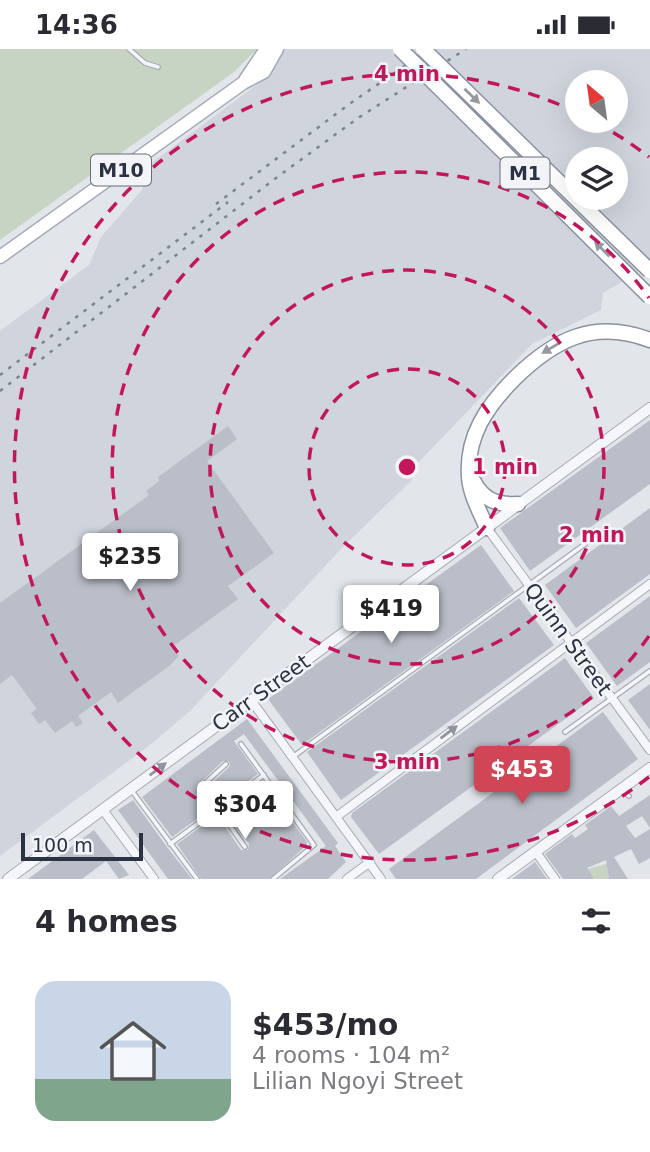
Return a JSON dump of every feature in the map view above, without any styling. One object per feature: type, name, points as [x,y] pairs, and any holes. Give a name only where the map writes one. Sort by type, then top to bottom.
[{"type":"highway","name":"M1","points":[[400,49],[650,297]]},
{"type":"highway","name":"M1","points":[[423,49],[650,271]]},
{"type":"highway","points":[[486,528],[471,489],[469,472],[474,437],[482,417],[532,362],[568,339],[593,332],[616,332],[650,340]]},
{"type":"highway","points":[[469,472],[484,497],[503,504],[518,504]]},
{"type":"main road","name":"M10","points":[[243,83],[266,49]]},
{"type":"main road","name":"M10","points":[[0,257],[243,83],[264,72],[277,49]]},
{"type":"street","name":"Carr Street","points":[[8,879],[105,813],[131,789],[650,408]]},
{"type":"street","name":"Quinn Street","points":[[486,528],[650,750]]},
{"type":"street","points":[[336,817],[650,584]]},
{"type":"street","points":[[251,701],[381,879]]},
{"type":"street","points":[[498,879],[625,793],[650,768]]},
{"type":"street","points":[[105,813],[154,879]]},
{"type":"street","points":[[536,852],[555,879]]},
{"type":"street","points":[[347,879],[370,862]]},
{"type":"lane","points":[[129,49],[145,63],[158,67]]},
{"type":"lane","points":[[292,757],[585,544]]},
{"type":"lane","points":[[565,732],[650,671]]},
{"type":"lane","points":[[241,744],[314,845],[273,879]]},
{"type":"lane","points":[[226,764],[202,786],[245,847]]},
{"type":"lane","points":[[170,844],[264,775]]},
{"type":"lane","points":[[131,789],[197,879]]},
{"type":"shaded area","points":[[285,49],[650,49],[650,265],[603,293],[601,310],[532,344],[412,469],[412,480],[341,549],[190,711],[150,745],[0,856],[0,331],[89,265],[101,237],[142,190],[150,164],[267,77]]},
{"type":"green space","points":[[0,49],[257,49],[234,72],[0,240]]},
{"type":"green space","points":[[607,864],[609,879],[594,879],[587,869]]},
{"type":"building","points":[[650,420],[650,484],[530,571],[500,528]]},
{"type":"building","points":[[228,426],[237,439],[207,461],[274,553],[228,586],[238,599],[172,647],[179,656],[169,666],[118,703],[111,692],[78,716],[83,723],[76,727],[72,721],[55,733],[45,720],[39,724],[31,713],[37,709],[12,675],[0,684],[0,603],[149,495],[146,491],[159,481],[158,477]]},
{"type":"building","points":[[650,508],[650,574],[576,628],[545,585]]},
{"type":"building","points":[[481,545],[514,591],[302,745],[268,699]]},
{"type":"building","points":[[650,596],[650,662],[617,686],[586,643]]},
{"type":"building","points":[[519,598],[554,645],[341,800],[307,752]]},
{"type":"building","points":[[565,658],[594,698],[379,854],[351,817],[352,813]]},
{"type":"building","points":[[650,684],[650,730],[628,700]]},
{"type":"building","points":[[603,712],[638,759],[476,879],[396,879],[389,869]]},
{"type":"building","points":[[247,719],[338,843],[335,846],[346,862],[328,879],[280,879],[326,846],[244,734],[234,741],[258,774],[219,803],[208,787],[230,766],[229,761],[223,761],[198,785],[212,808],[172,837],[142,797]]},
{"type":"building","points":[[263,782],[307,842],[306,846],[269,879],[201,879],[177,844],[217,815],[241,850],[248,850],[249,844],[224,810]]},
{"type":"building","points":[[650,795],[650,828],[642,816],[626,826],[635,838],[650,829],[650,858],[639,864],[631,849],[614,857],[628,879],[609,879],[606,860],[587,868],[594,879],[563,879],[545,854],[572,834],[575,838],[588,829],[585,825],[611,806],[619,816]]},
{"type":"building","points":[[133,800],[192,879],[168,879],[118,810]]},
{"type":"building","points":[[94,830],[129,875],[119,879],[106,861],[82,879],[28,879]]},
{"type":"building","points":[[535,862],[547,879],[512,879]]},
{"type":"railway","points":[[216,204],[348,105],[429,49]]},
{"type":"railway","points":[[0,391],[276,178],[358,118],[466,49]]},
{"type":"railway","points":[[0,375],[228,202]]}]
